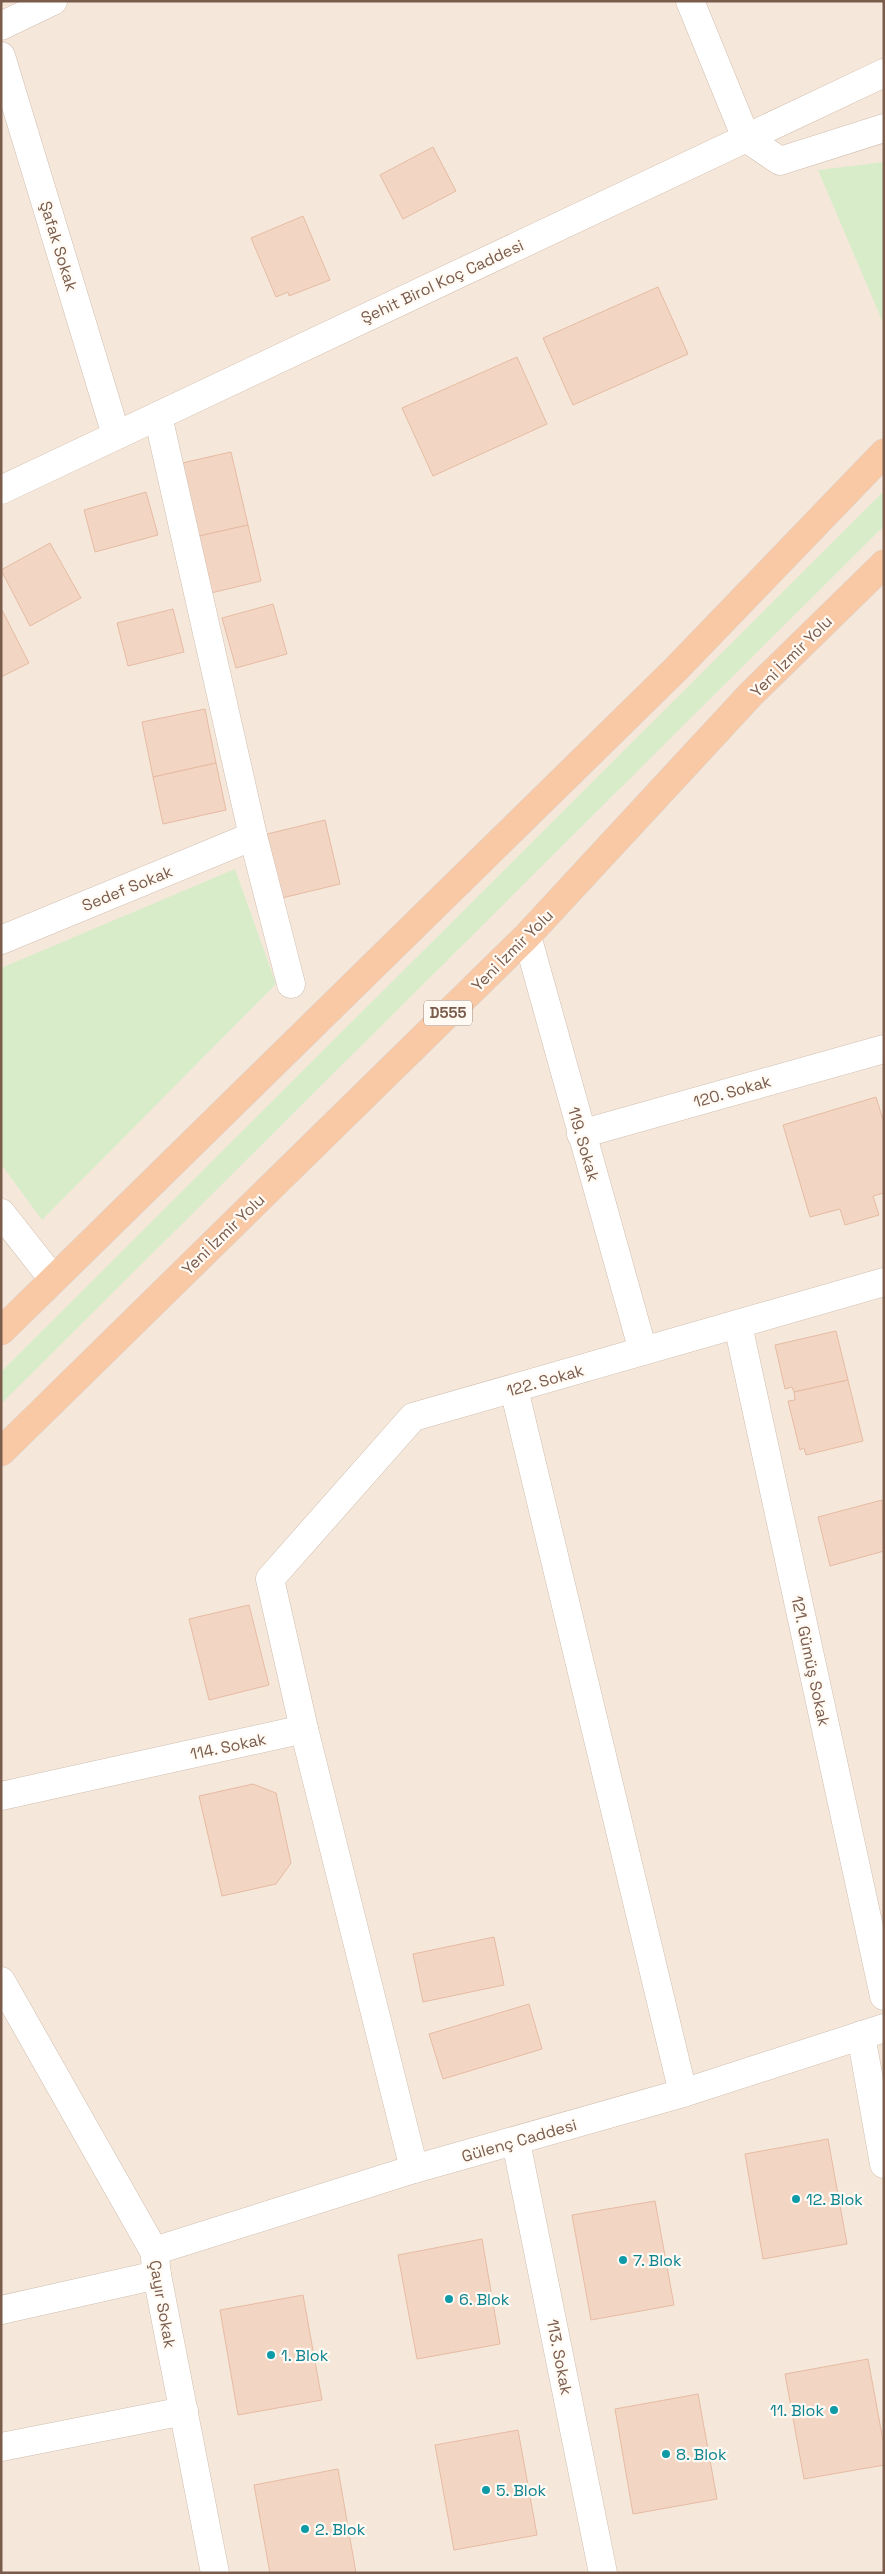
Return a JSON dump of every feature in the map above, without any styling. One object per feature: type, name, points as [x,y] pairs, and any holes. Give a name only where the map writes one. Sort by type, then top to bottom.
[{"type":"highway","points":[[1,1331],[676,669],[884,453]]},
{"type":"highway","name":"Yeni İzmir Yolu","points":[[1,1452],[527,936],[752,694],[884,564]]},
{"type":"street","points":[[1,26],[54,1]]},
{"type":"street","points":[[690,1],[746,138],[780,161],[884,128]]},
{"type":"street","name":"Şafak Sokak","points":[[1,56],[10,120],[116,435]]},
{"type":"street","name":"Şehit Birol Koç Caddesi","points":[[1,490],[884,73]]},
{"type":"street","points":[[158,416],[253,836],[291,984]]},
{"type":"street","name":"Sedef Sokak","points":[[1,940],[253,836]]},
{"type":"street","name":"119. Sokak","points":[[527,936],[643,1351]]},
{"type":"street","name":"120. Sokak","points":[[581,1134],[884,1049]]},
{"type":"street","points":[[1,1213],[53,1279]]},
{"type":"street","name":"122. Sokak","points":[[304,1729],[270,1579],[413,1418],[643,1351],[738,1326],[884,1282]]},
{"type":"street","name":"121. Gümüş Sokak","points":[[738,1326],[884,1996]]},
{"type":"street","points":[[514,1390],[683,2093]]},
{"type":"street","points":[[304,1729],[414,2169]]},
{"type":"street","name":"114. Sokak","points":[[1,1796],[304,1729]]},
{"type":"street","name":"Çayır Sokak","points":[[1,1980],[156,2263],[216,2573]]},
{"type":"street","points":[[873,2032],[884,2164]]},
{"type":"street","name":"Gülenç Caddesi","points":[[1,2310],[156,2263],[414,2169],[516,2142],[683,2093],[873,2032]]},
{"type":"street","name":"113. Sokak","points":[[516,2142],[603,2573]]},
{"type":"street","points":[[1,2447],[184,2411]]},
{"type":"shaded area","points":[[1,1],[884,1],[884,2573],[1,2573]]},
{"type":"green space","points":[[884,162],[884,325],[818,170]]},
{"type":"green space","points":[[884,491],[884,526],[1,1404],[1,1372]]},
{"type":"green space","points":[[235,869],[276,984],[42,1220],[1,1164],[1,968]]},
{"type":"building","points":[[433,147],[456,191],[403,219],[380,175]]},
{"type":"building","points":[[303,216],[330,280],[289,296],[288,292],[276,297],[251,238]]},
{"type":"building","points":[[658,287],[688,354],[573,405],[543,338]]},
{"type":"building","points":[[517,357],[547,424],[433,476],[402,408]]},
{"type":"building","points":[[231,452],[248,525],[199,536],[182,463]]},
{"type":"building","points":[[146,492],[158,535],[95,552],[84,510]]},
{"type":"building","points":[[248,525],[261,581],[211,593],[199,536]]},
{"type":"building","points":[[50,543],[81,598],[30,626],[1,570]]},
{"type":"building","points":[[273,604],[287,654],[236,668],[222,618]]},
{"type":"building","points":[[1,608],[29,663],[1,677]]},
{"type":"building","points":[[173,609],[184,652],[128,666],[117,623]]},
{"type":"building","points":[[205,709],[216,763],[153,777],[142,722]]},
{"type":"building","points":[[216,763],[226,810],[163,824],[153,777]]},
{"type":"building","points":[[325,820],[340,884],[282,898],[267,834]]},
{"type":"building","points":[[876,1097],[884,1123],[884,1193],[873,1196],[879,1215],[845,1225],[840,1209],[810,1217],[783,1125]]},
{"type":"building","points":[[836,1331],[848,1380],[794,1392],[792,1387],[785,1389],[775,1345]]},
{"type":"building","points":[[848,1380],[863,1441],[806,1455],[804,1448],[800,1450],[788,1401],[795,1400],[794,1392]]},
{"type":"building","points":[[882,1500],[884,1551],[830,1566],[818,1517]]},
{"type":"building","points":[[249,1605],[269,1685],[209,1700],[189,1619]]},
{"type":"building","points":[[253,1784],[276,1793],[291,1863],[276,1884],[222,1896],[199,1796]]},
{"type":"building","points":[[494,1937],[504,1985],[423,2002],[413,1954]]},
{"type":"building","points":[[529,2004],[542,2049],[443,2079],[429,2034]]},
{"type":"building","name":"12. Blok","points":[[828,2139],[847,2244],[763,2259],[745,2154]]},
{"type":"building","name":"7. Blok","points":[[655,2201],[674,2305],[591,2320],[572,2215]]},
{"type":"building","name":"6. Blok","points":[[482,2239],[500,2344],[417,2359],[398,2255]]},
{"type":"building","name":"1. Blok","points":[[303,2295],[322,2400],[238,2415],[220,2310]]},
{"type":"building","name":"11. Blok","points":[[868,2359],[884,2446],[884,2465],[804,2479],[785,2374]]},
{"type":"building","name":"8. Blok","points":[[698,2394],[717,2499],[633,2514],[615,2409]]},
{"type":"building","name":"5. Blok","points":[[518,2430],[537,2535],[454,2550],[435,2445]]},
{"type":"building","name":"2. Blok","points":[[338,2469],[356,2573],[270,2573],[254,2485]]},
{"type":"place","name":"12. Blok","points":[[796,2199]]},
{"type":"place","name":"7. Blok","points":[[623,2260]]},
{"type":"place","name":"6. Blok","points":[[449,2299]]},
{"type":"place","name":"1. Blok","points":[[271,2355]]},
{"type":"place","name":"11. Blok","points":[[834,2410]]},
{"type":"place","name":"8. Blok","points":[[666,2454]]},
{"type":"place","name":"5. Blok","points":[[486,2490]]},
{"type":"place","name":"2. Blok","points":[[305,2529]]}]
